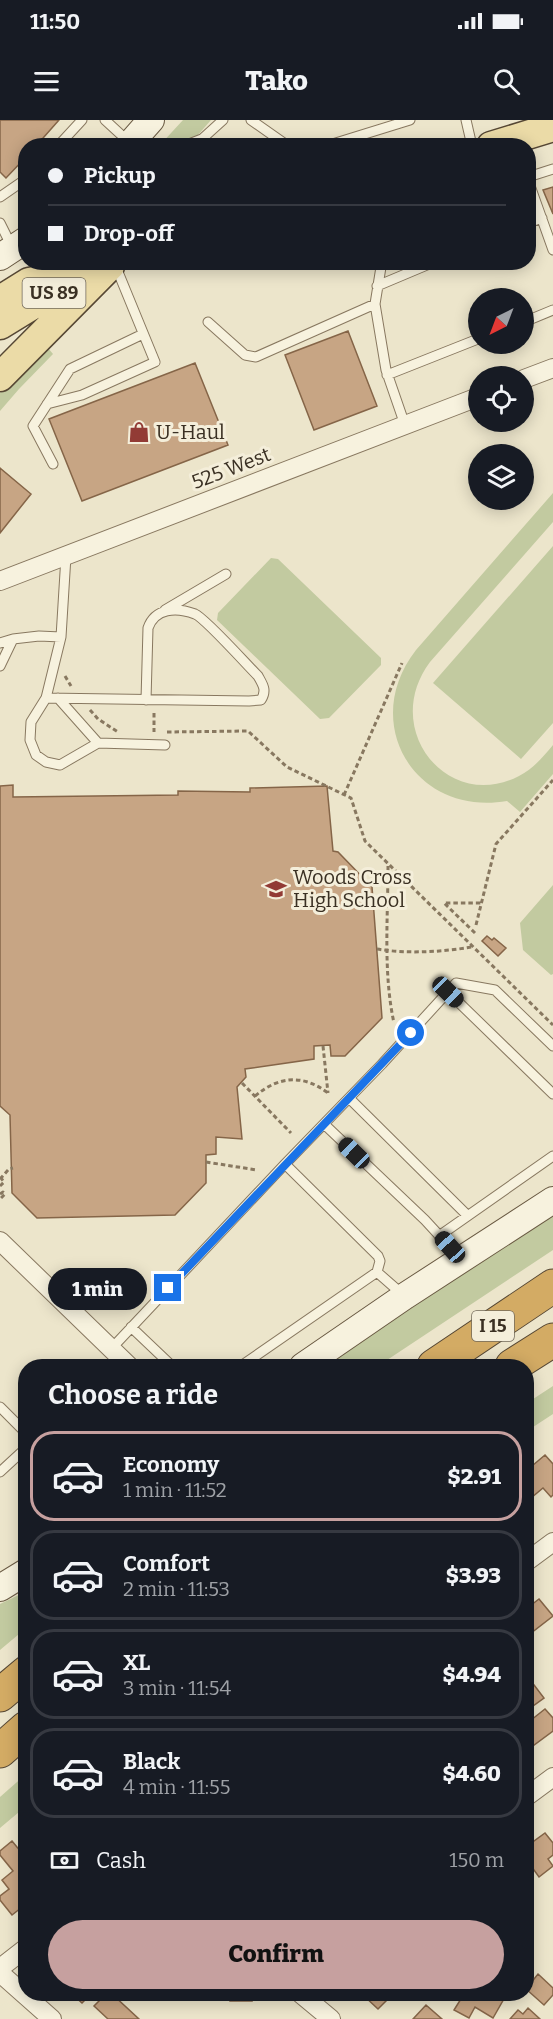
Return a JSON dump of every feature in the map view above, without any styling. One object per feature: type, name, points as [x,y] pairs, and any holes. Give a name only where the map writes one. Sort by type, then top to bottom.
[{"type":"highway","name":"I 15","points":[[444,1359],[553,1286]]},
{"type":"highway","name":"I 15","points":[[523,1359],[553,1340]]},
{"type":"highway","points":[[0,1695],[18,1680]]},
{"type":"highway","points":[[0,1751],[18,1735]]},
{"type":"main road","points":[[521,138],[553,127]]},
{"type":"main road","points":[[0,300],[29,282],[86,270]]},
{"type":"main road","name":"US 89","points":[[0,325],[71,284],[102,270]]},
{"type":"main road","points":[[0,377],[109,270]]},
{"type":"street","points":[[134,138],[151,120]]},
{"type":"street","points":[[534,375],[553,368]]},
{"type":"street","name":"525 West","points":[[0,581],[468,401]]},
{"type":"street","points":[[313,1359],[460,1259],[553,1200]]},
{"type":"street","points":[[0,1241],[122,1359]]},
{"type":"street","points":[[534,1556],[553,1542]]},
{"type":"street","points":[[0,1588],[18,1577]]},
{"type":"street","points":[[534,1791],[553,1777]]},
{"type":"street","points":[[0,1968],[18,1954]]},
{"type":"street","points":[[0,1973],[18,1989]]},
{"type":"street","points":[[32,2001],[52,2019]]},
{"type":"street","points":[[309,2001],[331,2019]]},
{"type":"lane","points":[[65,138],[82,120]]},
{"type":"lane","points":[[105,120],[123,138]]},
{"type":"lane","points":[[203,138],[223,120]]},
{"type":"lane","points":[[251,120],[273,138]]},
{"type":"lane","points":[[352,138],[362,135],[379,124],[410,120]]},
{"type":"lane","points":[[466,120],[470,138]]},
{"type":"lane","points":[[536,175],[553,169]]},
{"type":"lane","points":[[0,197],[18,185]]},
{"type":"lane","points":[[536,201],[553,250]]},
{"type":"lane","points":[[536,220],[542,218]]},
{"type":"lane","points":[[0,223],[13,249]]},
{"type":"lane","points":[[47,404],[82,395],[155,362],[117,270]]},
{"type":"lane","points":[[380,270],[375,304],[387,375],[405,425]]},
{"type":"lane","points":[[377,286],[415,270]]},
{"type":"lane","points":[[208,322],[245,355],[256,357],[375,304]]},
{"type":"lane","points":[[534,318],[553,310]]},
{"type":"lane","points":[[53,464],[33,426],[70,369],[143,334]]},
{"type":"lane","points":[[387,375],[468,343]]},
{"type":"lane","points":[[66,556],[61,637],[46,698],[31,722],[30,740],[36,754],[46,762],[60,765],[98,743],[165,745]]},
{"type":"lane","points":[[146,700],[148,628],[151,620],[162,611],[226,574]]},
{"type":"lane","points":[[46,698],[261,700],[265,688],[258,676],[196,615],[180,611],[162,611]]},
{"type":"lane","points":[[0,643],[39,636],[61,637]]},
{"type":"lane","points":[[0,666],[13,639]]},
{"type":"lane","points":[[58,698],[98,743]]},
{"type":"lane","points":[[111,1349],[456,983],[495,990],[553,1046]]},
{"type":"lane","points":[[448,992],[553,1094]]},
{"type":"lane","points":[[349,1098],[467,1215]]},
{"type":"lane","points":[[324,1124],[440,1236],[460,1259]]},
{"type":"lane","points":[[440,1236],[553,1156]]},
{"type":"lane","points":[[251,1359],[377,1272],[380,1262],[378,1256],[285,1164]]},
{"type":"lane","points":[[377,1272],[405,1296]]},
{"type":"lane","points":[[131,1327],[165,1359]]},
{"type":"lane","points":[[0,1407],[18,1425]]},
{"type":"lane","points":[[0,1472],[18,1455]]},
{"type":"path","points":[[344,795],[402,663]]},
{"type":"path","points":[[65,676],[80,699],[98,719],[119,732]]},
{"type":"path","points":[[154,713],[154,732]]},
{"type":"path","points":[[166,732],[248,731],[286,767],[351,798],[365,841],[553,1025]]},
{"type":"path","points":[[476,925],[496,844],[553,780]]},
{"type":"path","points":[[388,865],[390,1006],[394,1023]]},
{"type":"path","points":[[475,933],[444,903],[481,903]]},
{"type":"path","points":[[376,949],[451,951],[472,947]]},
{"type":"path","points":[[255,1096],[272,1084],[294,1080],[306,1080],[328,1093],[323,1046]]},
{"type":"path","points":[[242,1083],[291,1133]]},
{"type":"path","points":[[206,1162],[256,1170]]},
{"type":"path","points":[[0,1186],[4,1182],[1,1178],[12,1168]]},
{"type":"path","points":[[0,1194],[3,1192],[5,1194],[0,1199]]},
{"type":"green space","points":[[183,120],[211,120],[197,136],[166,138]]},
{"type":"green space","points":[[48,348],[53,354],[0,411],[0,393]]},
{"type":"green space","points":[[553,493],[553,522],[430,662],[417,688],[413,713],[417,737],[429,758],[446,774],[468,783],[493,784],[519,776],[542,758],[553,745],[553,774],[520,812],[507,801],[474,802],[446,794],[423,780],[406,759],[395,734],[393,707],[400,678],[416,650]]},
{"type":"green space","points":[[553,546],[553,723],[521,759],[433,683]]},
{"type":"green space","points":[[271,558],[278,559],[381,658],[381,665],[329,718],[320,719],[217,620],[218,613]]},
{"type":"green space","points":[[553,885],[553,974],[551,975],[523,950],[520,923]]},
{"type":"green space","points":[[553,1212],[553,1250],[389,1359],[330,1359]]},
{"type":"green space","points":[[553,1386],[553,1414],[534,1426],[534,1398]]},
{"type":"green space","points":[[18,1595],[18,1635],[0,1650],[0,1604]]},
{"type":"green space","points":[[18,1781],[18,1813],[0,1828],[0,1797]]},
{"type":"building","points":[[0,120],[59,120],[43,138],[18,138],[18,165],[6,178],[0,172]]},
{"type":"building","points":[[553,187],[553,214],[543,190]]},
{"type":"building","points":[[348,331],[377,406],[314,430],[285,355]]},
{"type":"building","name":"U-Haul","points":[[195,363],[228,445],[82,501],[49,419]]},
{"type":"building","points":[[0,468],[31,494],[0,533]]},
{"type":"building","name":"Woods Cross High School","points":[[13,785],[13,797],[178,795],[178,791],[250,792],[250,788],[327,786],[333,851],[338,852],[372,887],[382,1018],[345,1056],[331,1056],[330,1045],[314,1046],[314,1059],[245,1069],[246,1077],[237,1087],[242,1139],[216,1137],[216,1154],[206,1155],[206,1183],[175,1215],[37,1218],[12,1193],[10,1115],[0,1106],[0,786]]},
{"type":"building","points":[[487,936],[492,940],[494,938],[506,948],[498,956],[482,941]]},
{"type":"building","points":[[545,1455],[553,1464],[553,1495],[551,1497],[543,1488],[534,1496],[534,1464]]},
{"type":"building","points":[[539,1599],[553,1616],[534,1631],[534,1603]]},
{"type":"building","points":[[534,1685],[544,1698],[534,1705]]},
{"type":"building","points":[[545,1709],[553,1718],[553,1731],[534,1745],[534,1718]]},
{"type":"building","points":[[545,1833],[553,1843],[553,1855],[548,1859],[553,1866],[539,1877],[534,1870],[534,1841]]},
{"type":"building","points":[[12,1841],[18,1848],[18,1910],[12,1915],[0,1900],[0,1896],[9,1889],[2,1880],[13,1871],[0,1855],[0,1851]]},
{"type":"building","points":[[538,1974],[553,1988],[553,1995],[544,2005],[534,1996],[534,1979]]},
{"type":"building","points":[[99,2001],[120,2001],[139,2019],[108,2019],[94,2006]]},
{"type":"building","points":[[369,2001],[386,2001],[378,2009]]},
{"type":"building","points":[[460,2001],[503,2001],[493,2018],[475,2007],[469,2018],[454,2010]]},
{"type":"building","points":[[426,2005],[442,2019],[413,2019]]},
{"type":"building","points":[[528,2008],[540,2019],[510,2019],[518,2010],[523,2014]]},
{"type":"place","name":"U-Haul","points":[[139,432]]},
{"type":"place","name":"Woods Cross High School","points":[[276,889]]},
{"type":"route","points":[[168,1288],[411,1033]]}]
